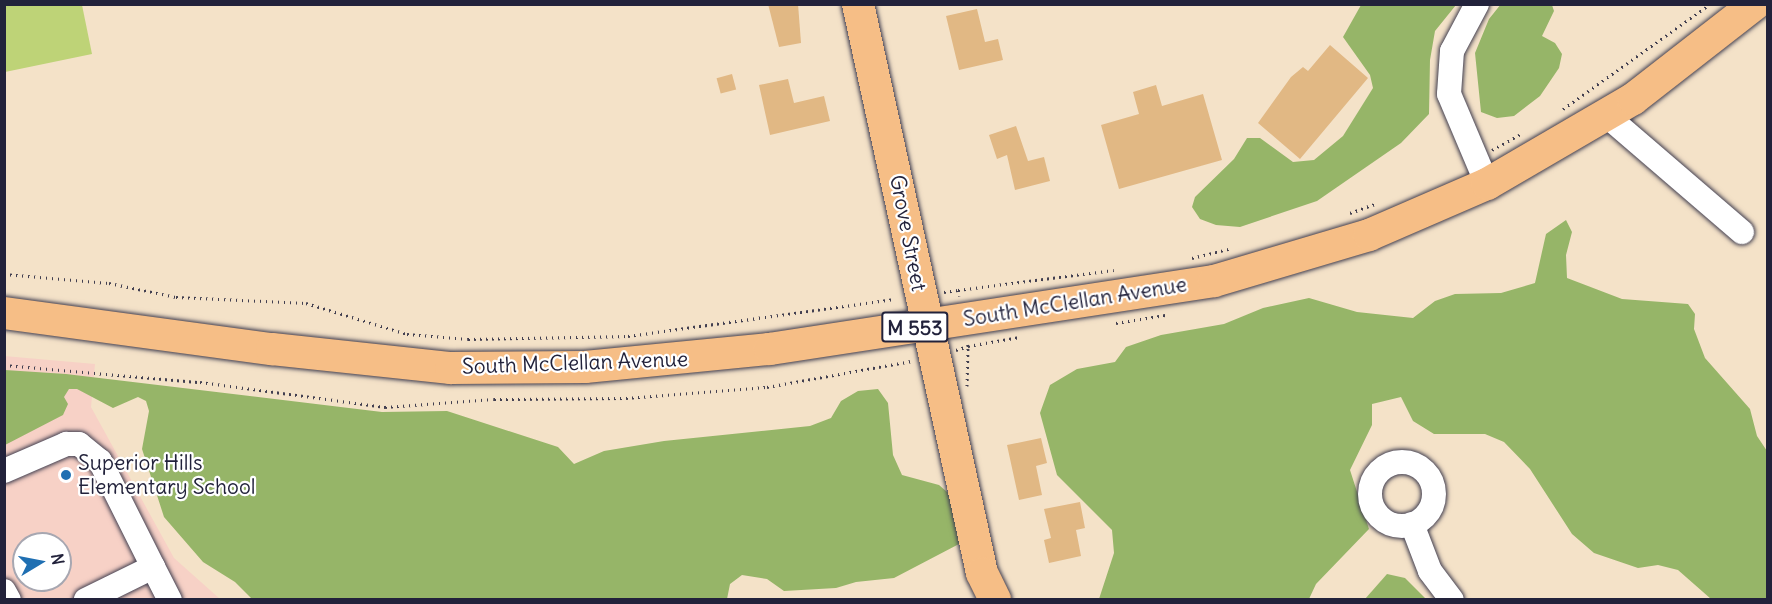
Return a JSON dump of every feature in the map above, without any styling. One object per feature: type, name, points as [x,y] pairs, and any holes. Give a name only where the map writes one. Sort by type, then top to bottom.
[{"type":"main road","name":"Grove Street","points":[[858,4],[883,104],[926,325],[982,573],[995,600]]},
{"type":"main road","name":"South McClellan Avenue","points":[[4,313],[272,349],[451,368],[585,367],[685,359],[1214,281],[1369,235],[1481,171],[1607,116],[1755,4]]},
{"type":"street","points":[[1477,4],[1452,51],[1449,94],[1456,117],[1481,171]]},
{"type":"street","points":[[1607,116],[1742,232]]},
{"type":"street","points":[[4,471],[66,444],[88,449],[100,461],[170,600]]},
{"type":"street","points":[[1412,525],[1430,571],[1452,600]]},
{"type":"street","points":[[86,600],[153,567]]},
{"type":"street","points":[[4,591],[9,600]]},
{"type":"path","points":[[1555,114],[1646,54],[1710,4]]},
{"type":"path","points":[[1481,171],[1526,131]]},
{"type":"path","points":[[1345,215],[1385,200]]},
{"type":"path","points":[[1188,259],[1235,248]]},
{"type":"path","points":[[958,290],[1125,268]]},
{"type":"path","points":[[4,274],[109,283],[176,297],[306,303],[414,335],[489,340],[627,336],[894,299]]},
{"type":"shaded area","name":"Superior Hills Elementary School","points":[[4,356],[95,364],[91,407],[174,558],[220,599],[5,599]]},
{"type":"green space","points":[[5,4],[82,5],[92,54],[5,72]]},
{"type":"green space","points":[[1501,4],[1552,5],[1554,11],[1542,36],[1555,43],[1562,54],[1559,68],[1540,96],[1514,116],[1497,118],[1481,112],[1475,53],[1489,19]]},
{"type":"green space","points":[[1361,5],[1456,5],[1435,31],[1430,60],[1429,114],[1401,143],[1317,201],[1240,227],[1216,225],[1200,219],[1192,207],[1195,197],[1234,159],[1247,138],[1260,138],[1293,162],[1314,160],[1343,136],[1373,88],[1370,75],[1343,37]]},
{"type":"green space","points":[[1566,220],[1572,232],[1566,255],[1567,278],[1622,299],[1688,304],[1695,314],[1694,329],[1705,358],[1750,409],[1757,436],[1767,451],[1767,599],[1711,599],[1678,570],[1658,565],[1638,568],[1594,553],[1572,534],[1530,469],[1504,442],[1485,434],[1434,434],[1413,421],[1401,397],[1372,404],[1372,425],[1350,470],[1369,529],[1316,584],[1309,599],[1099,599],[1114,553],[1112,530],[1057,475],[1040,413],[1050,385],[1077,369],[1115,362],[1126,347],[1161,335],[1224,324],[1263,308],[1309,298],[1357,312],[1413,318],[1435,301],[1455,294],[1501,293],[1535,283],[1546,234]]},
{"type":"green space","points":[[5,370],[66,374],[382,412],[447,411],[558,447],[574,464],[604,451],[664,441],[810,426],[831,418],[841,401],[858,391],[878,389],[888,403],[893,455],[902,475],[939,485],[953,497],[959,521],[959,544],[894,578],[856,582],[836,588],[784,591],[767,579],[742,575],[730,584],[727,599],[252,599],[235,582],[203,562],[164,517],[142,449],[149,411],[146,401],[138,397],[113,408],[77,389],[69,389],[64,397],[68,404],[63,415],[5,445]]},
{"type":"green space","points":[[1387,574],[1405,578],[1426,599],[1365,599]]},
{"type":"building","points":[[768,4],[798,4],[801,43],[779,47]]},
{"type":"building","points":[[977,9],[985,42],[998,39],[1003,60],[959,70],[946,16]]},
{"type":"building","points":[[1330,45],[1368,78],[1300,159],[1258,123],[1291,77],[1303,67],[1308,71]]},
{"type":"building","points":[[732,74],[736,89],[721,94],[717,78]]},
{"type":"building","points":[[788,79],[794,103],[824,96],[830,121],[770,135],[759,85]]},
{"type":"building","points":[[1156,85],[1162,106],[1203,94],[1222,160],[1119,189],[1101,125],[1139,114],[1133,92]]},
{"type":"building","points":[[1016,126],[1028,161],[1044,157],[1050,181],[1015,190],[1007,155],[997,159],[989,135]]},
{"type":"building","points":[[1041,438],[1047,463],[1036,466],[1042,495],[1019,500],[1007,445]]},
{"type":"building","points":[[1080,502],[1085,528],[1076,530],[1081,556],[1049,563],[1044,540],[1051,538],[1044,509]]},
{"type":"place","name":"Superior Hills Elementary School","points":[[66,475]]}]
